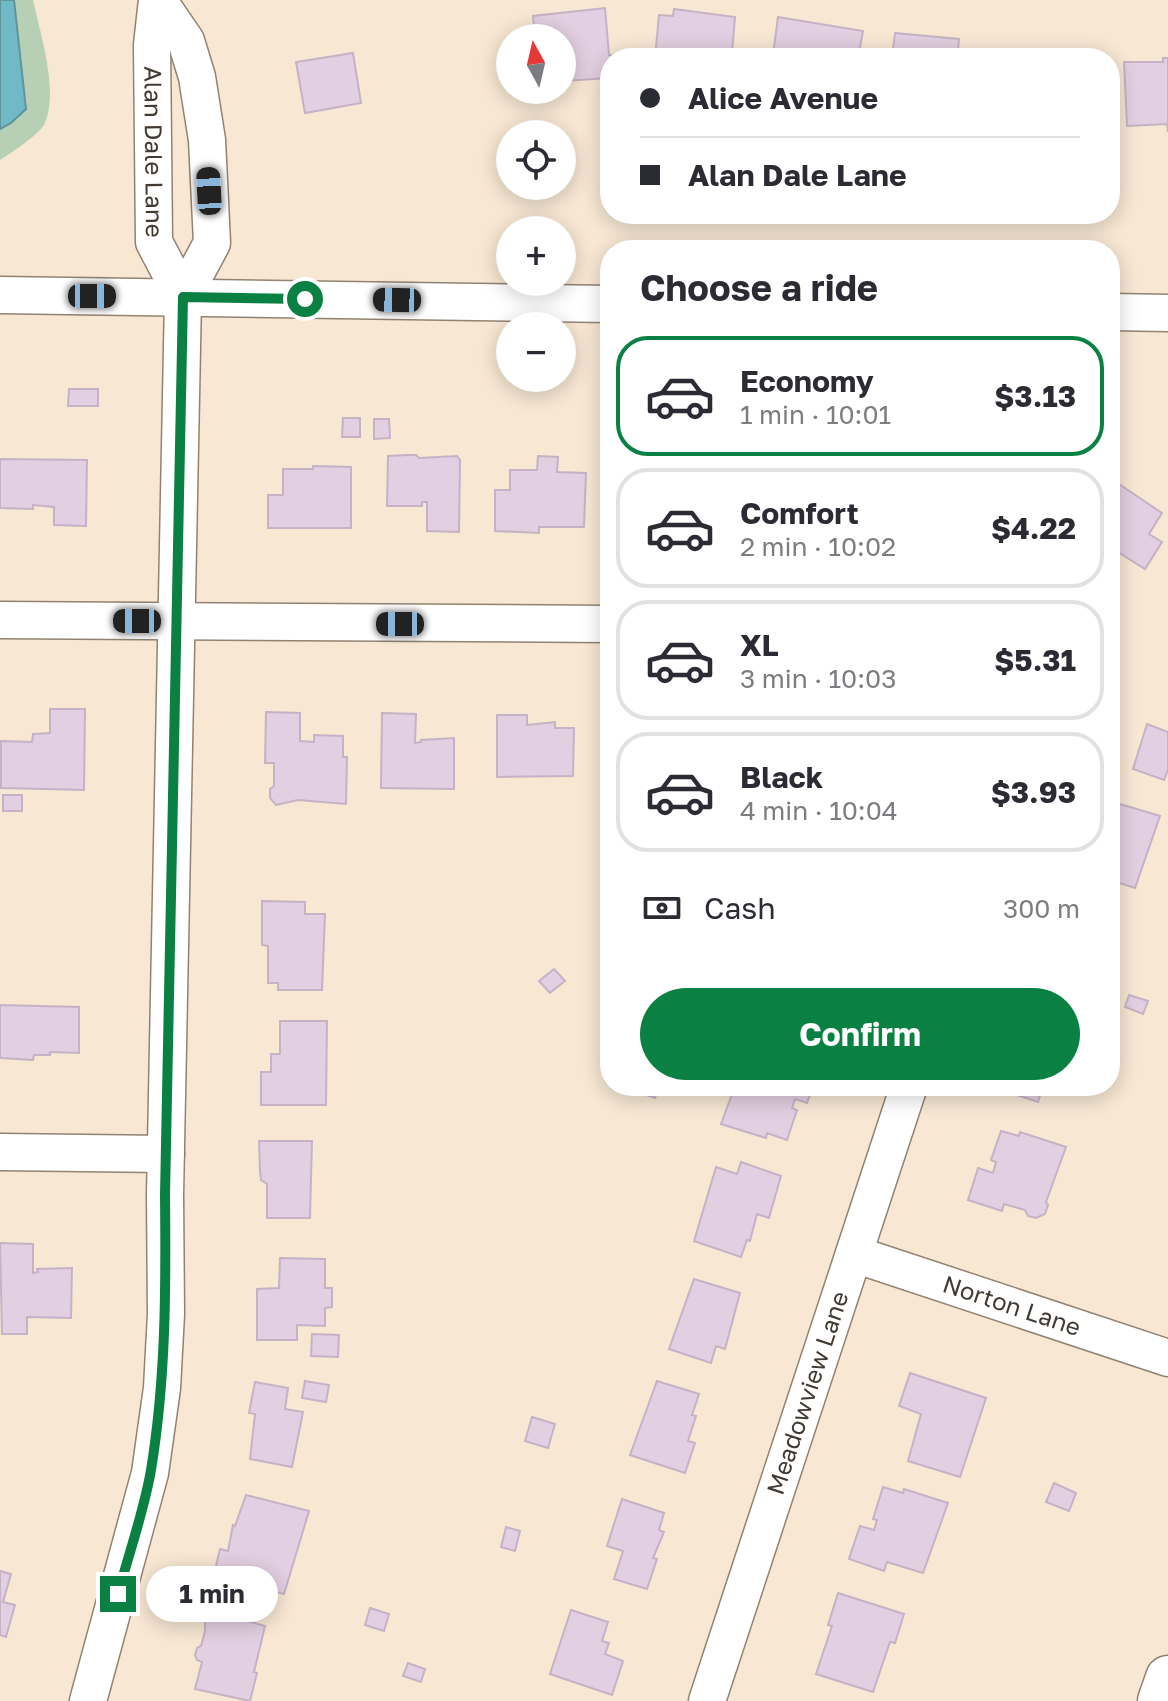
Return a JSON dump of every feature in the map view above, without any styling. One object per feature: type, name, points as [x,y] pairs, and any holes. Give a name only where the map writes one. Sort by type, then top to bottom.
[{"type":"main road","points":[[1160,1701],[1168,1678]]},
{"type":"street","name":"Alan Dale Lane","points":[[158,0],[152,45],[154,242],[183,297]]},
{"type":"street","name":"Alan Dale Lane","points":[[88,1701],[150,1473],[162,1388],[166,1314],[166,1154],[183,297],[212,243],[207,140],[197,77],[186,41],[158,0]]},
{"type":"street","points":[[0,295],[600,304]]},
{"type":"street","points":[[1120,312],[1168,313]]},
{"type":"street","points":[[0,620],[600,624]]},
{"type":"street","name":"Meadowview Lane","points":[[707,1701],[906,1096]]},
{"type":"street","points":[[0,1152],[166,1154]]},
{"type":"street","name":"Norton Lane","points":[[854,1254],[1168,1358]]},
{"type":"green space","points":[[14,0],[33,0],[47,63],[50,97],[41,129],[0,160],[0,129],[26,109]]},
{"type":"water","points":[[0,0],[14,0],[26,109],[0,129]]},
{"type":"building","points":[[605,8],[608,48],[600,48],[600,79],[576,80],[576,24],[534,24],[533,16]]},
{"type":"building","points":[[674,9],[735,17],[732,48],[656,48],[659,15],[673,16]]},
{"type":"building","points":[[778,17],[863,31],[860,48],[774,48]]},
{"type":"building","points":[[895,33],[959,39],[958,48],[893,48]]},
{"type":"building","points":[[353,53],[361,103],[305,113],[296,62]]},
{"type":"building","points":[[1163,58],[1168,58],[1168,132],[1167,124],[1127,126],[1124,62],[1163,62]]},
{"type":"building","points":[[69,389],[98,389],[98,406],[68,406]]},
{"type":"building","points":[[343,418],[360,418],[360,437],[342,437]]},
{"type":"building","points":[[374,419],[389,419],[390,438],[374,439]]},
{"type":"building","points":[[416,455],[419,458],[457,456],[460,460],[459,532],[427,531],[427,502],[422,502],[422,506],[387,506],[388,456]]},
{"type":"building","points":[[538,456],[558,457],[557,472],[586,473],[584,527],[539,527],[539,533],[495,531],[495,490],[510,490],[510,470],[537,470]]},
{"type":"building","points":[[0,459],[87,460],[86,526],[54,525],[54,507],[0,508]]},
{"type":"building","points":[[313,466],[351,467],[351,528],[268,528],[268,495],[283,495],[283,469],[313,469]]},
{"type":"building","points":[[1120,485],[1162,513],[1149,534],[1162,542],[1145,569],[1120,553]]},
{"type":"building","points":[[50,709],[85,709],[84,790],[1,788],[1,741],[32,742],[33,734],[50,733]]},
{"type":"building","points":[[266,712],[300,713],[300,741],[314,742],[314,735],[343,736],[343,757],[347,757],[346,804],[298,800],[276,805],[270,798],[270,789],[274,786],[274,763],[265,763]]},
{"type":"building","points":[[382,713],[416,714],[415,743],[454,738],[454,789],[381,788]]},
{"type":"building","points":[[497,715],[527,715],[527,725],[555,722],[555,728],[574,728],[573,776],[497,777]]},
{"type":"building","points":[[1147,724],[1168,732],[1168,770],[1164,780],[1133,769]]},
{"type":"building","points":[[3,795],[22,795],[22,811],[3,811]]},
{"type":"building","points":[[1120,804],[1160,816],[1135,888],[1120,883]]},
{"type":"building","points":[[262,901],[305,902],[305,914],[325,914],[322,990],[278,990],[278,983],[268,983],[268,946],[262,945]]},
{"type":"building","points":[[554,969],[565,981],[550,993],[539,981]]},
{"type":"building","points":[[1129,995],[1148,1001],[1143,1014],[1125,1007]]},
{"type":"building","points":[[0,1005],[79,1007],[79,1053],[50,1052],[50,1055],[34,1055],[33,1060],[0,1058]]},
{"type":"building","points":[[280,1021],[327,1021],[326,1105],[261,1105],[261,1072],[271,1072],[271,1054],[280,1054]]},
{"type":"building","points":[[731,1096],[809,1096],[807,1103],[795,1099],[792,1108],[797,1110],[787,1140],[767,1133],[766,1138],[721,1124]]},
{"type":"building","points":[[1020,1096],[1040,1096],[1038,1102]]},
{"type":"building","points":[[1001,1131],[1019,1136],[1020,1132],[1066,1147],[1046,1202],[1045,1214],[1036,1218],[1028,1216],[1025,1210],[1004,1204],[1002,1211],[968,1200],[978,1168],[993,1173],[996,1162],[991,1160]]},
{"type":"building","points":[[259,1141],[312,1141],[310,1218],[267,1218],[267,1184],[261,1180]]},
{"type":"building","points":[[741,1162],[781,1176],[769,1218],[757,1214],[750,1241],[747,1240],[741,1257],[694,1241],[716,1167],[737,1174]]},
{"type":"building","points":[[0,1243],[33,1244],[33,1273],[38,1272],[37,1269],[72,1268],[71,1318],[27,1317],[27,1334],[2,1334]]},
{"type":"building","points":[[280,1258],[325,1259],[325,1288],[332,1288],[332,1307],[325,1308],[325,1326],[297,1325],[297,1340],[257,1340],[257,1289],[279,1288]]},
{"type":"building","points":[[694,1279],[740,1293],[725,1349],[716,1346],[711,1363],[669,1349]]},
{"type":"building","points":[[312,1334],[339,1335],[338,1357],[311,1356]]},
{"type":"building","points":[[910,1373],[986,1398],[960,1477],[908,1461],[921,1414],[899,1406]]},
{"type":"building","points":[[305,1381],[329,1385],[326,1402],[302,1398]]},
{"type":"building","points":[[657,1381],[699,1394],[688,1441],[695,1443],[685,1473],[630,1455]]},
{"type":"building","points":[[255,1382],[288,1388],[285,1409],[303,1412],[292,1467],[250,1459],[255,1414],[249,1413]]},
{"type":"building","points":[[532,1417],[555,1424],[548,1448],[525,1441]]},
{"type":"building","points":[[1054,1483],[1076,1493],[1069,1511],[1046,1502]]},
{"type":"building","points":[[883,1487],[903,1493],[904,1489],[948,1503],[923,1573],[887,1562],[884,1571],[849,1559],[860,1526],[874,1530],[877,1520],[873,1519]]},
{"type":"building","points":[[246,1495],[309,1511],[284,1594],[249,1585],[248,1592],[212,1582],[220,1549],[228,1551],[233,1525]]},
{"type":"building","points":[[622,1499],[664,1513],[659,1530],[664,1532],[653,1558],[657,1559],[647,1589],[614,1579],[623,1551],[607,1546]]},
{"type":"building","points":[[506,1527],[520,1531],[515,1551],[501,1547]]},
{"type":"building","points":[[0,1571],[11,1574],[3,1602],[15,1605],[6,1637],[0,1635]]},
{"type":"building","points":[[838,1593],[904,1614],[895,1643],[890,1642],[873,1692],[816,1674],[832,1626],[828,1625]]},
{"type":"building","points":[[370,1608],[389,1614],[384,1631],[365,1625]]},
{"type":"building","points":[[571,1610],[608,1622],[602,1641],[609,1643],[605,1654],[623,1661],[612,1695],[550,1674]]},
{"type":"building","points":[[209,1611],[265,1626],[250,1701],[195,1689],[202,1662],[195,1655],[201,1646]]},
{"type":"building","points":[[408,1663],[425,1669],[421,1682],[403,1676]]},
{"type":"route","points":[[118,1594],[150,1473],[162,1388],[166,1314],[165,1195],[183,297],[305,299]]}]
